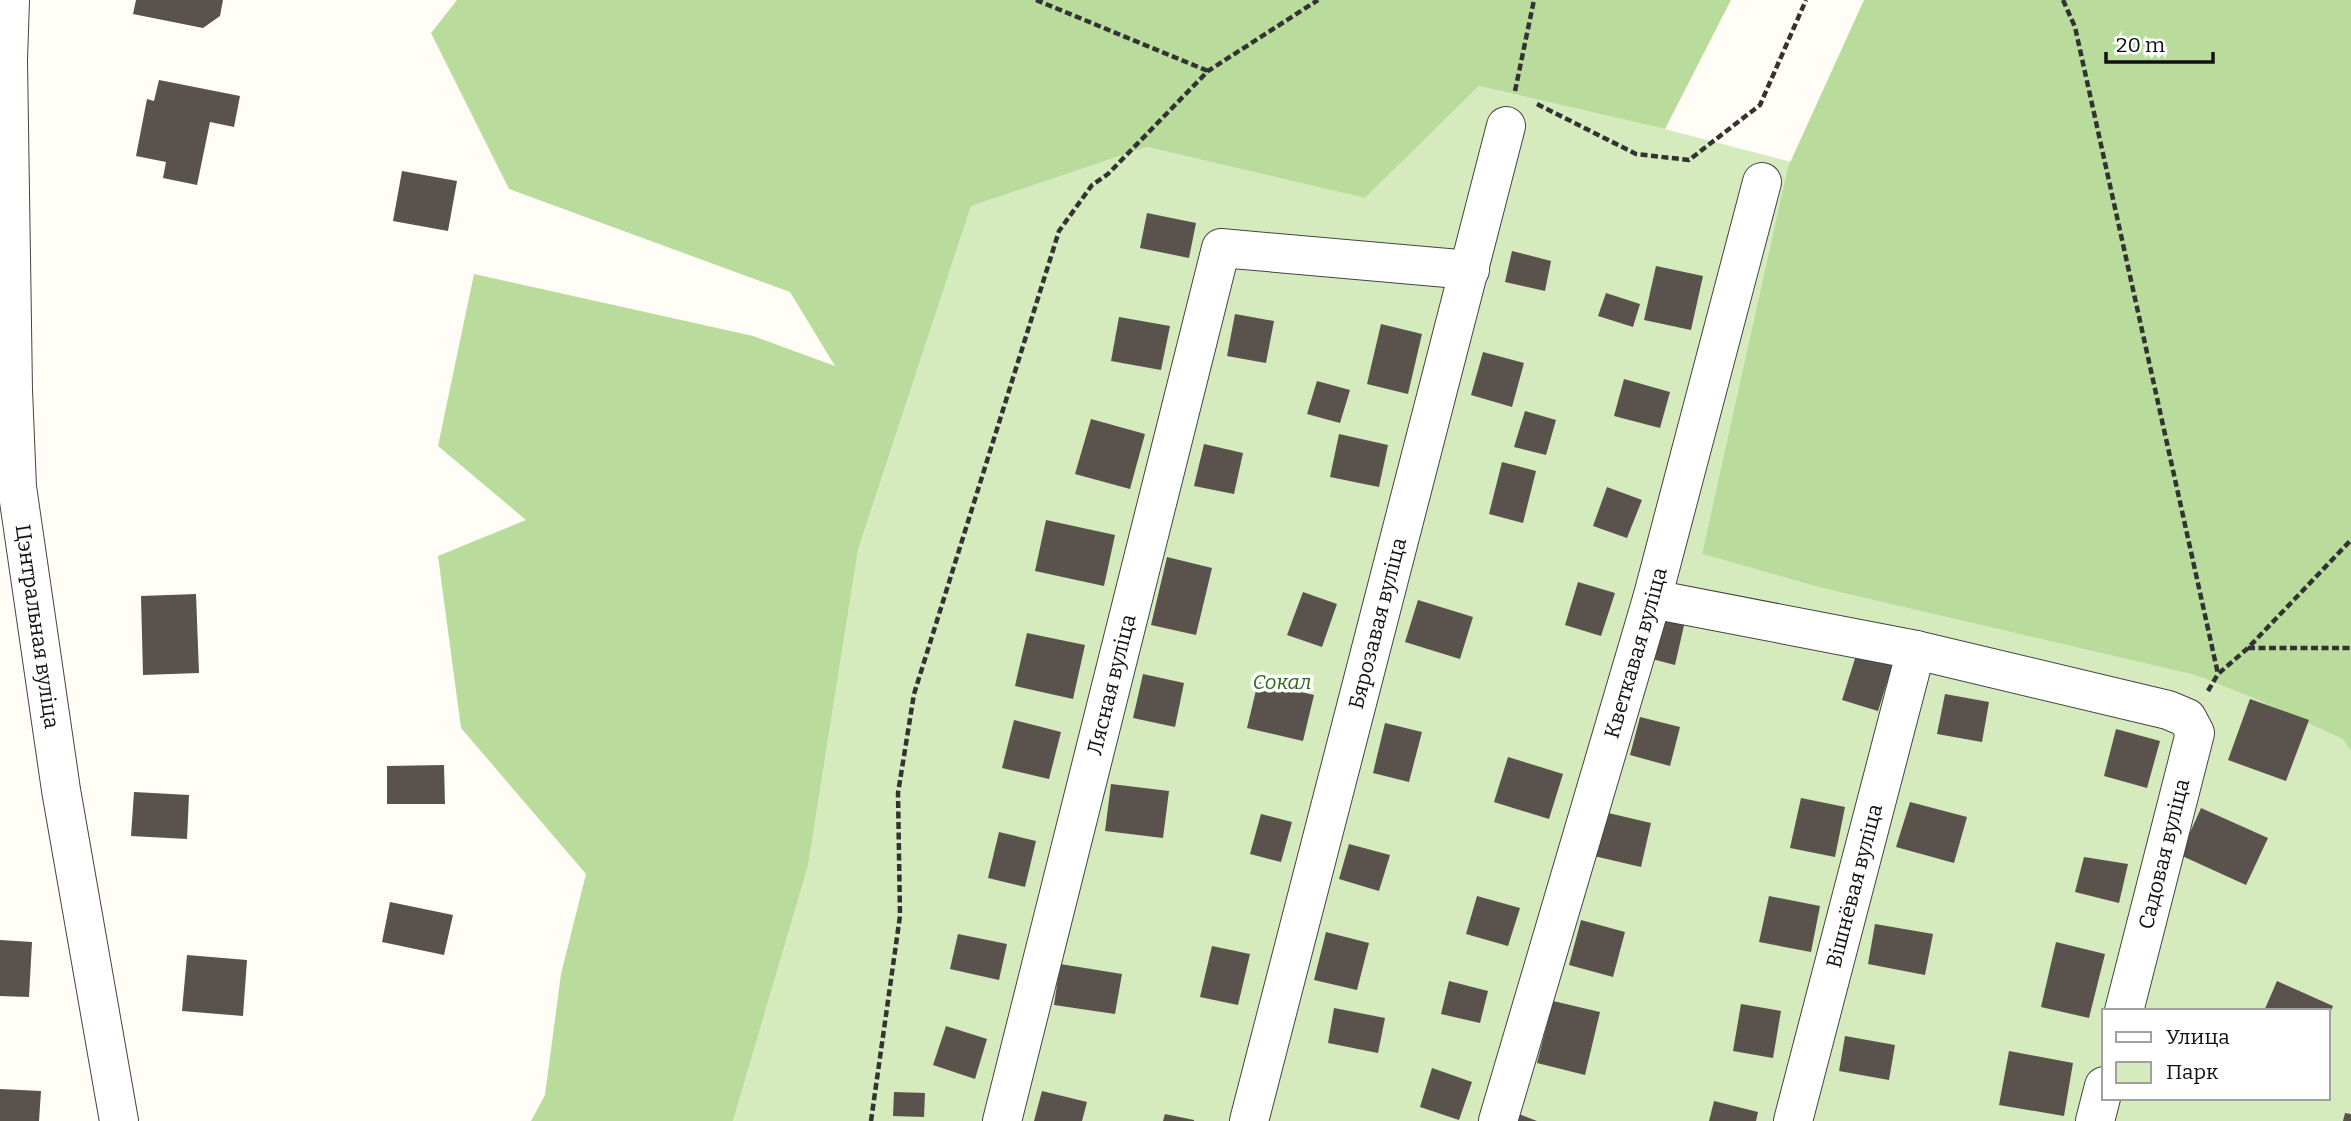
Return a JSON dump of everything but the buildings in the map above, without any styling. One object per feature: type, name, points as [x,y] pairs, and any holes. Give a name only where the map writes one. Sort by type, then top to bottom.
[{"type":"street","name":"Цэнтральная вуліца","points":[[10,0],[8,60],[17,487],[61,790],[119,1121]]},
{"type":"street","name":"Бярозавая вуліца","points":[[1249,1121],[1511,109]]},
{"type":"street","name":"Кветкавая вуліца","points":[[1498,1121],[1652,599],[1762,182]]},
{"type":"street","name":"Лясная вуліца","points":[[1002,1121],[1221,248],[1470,270]]},
{"type":"street","points":[[1652,599],[1916,650]]},
{"type":"street","name":"Садовая вуліца","points":[[1916,650],[2168,710],[2187,718],[2195,733],[2125,1009]]},
{"type":"street","name":"Вішнёвая вуліца","points":[[1793,1121],[1916,650]]},
{"type":"street","points":[[2095,1121],[2102,1094]]},
{"type":"path","points":[[1036,0],[1208,71]]},
{"type":"path","points":[[871,1121],[900,916],[898,793],[914,694],[1059,231],[1092,186],[1108,174],[1208,71],[1318,0]]},
{"type":"path","points":[[1534,0],[1511,109],[1636,154],[1689,160],[1760,105],[1806,0]]},
{"type":"path","points":[[2063,0],[2075,27],[2218,674],[2248,648],[2351,540]]},
{"type":"path","points":[[2248,648],[2351,648]]},
{"type":"green space","points":[[457,0],[1731,0],[1665,129],[1479,86],[1365,198],[1147,147],[971,206],[858,550],[808,866],[733,1121],[531,1121],[545,1095],[561,974],[586,874],[461,728],[438,556],[526,520],[438,446],[474,274],[753,336],[835,366],[790,292],[509,189],[431,33]]},
{"type":"green space","points":[[1864,0],[2351,0],[2351,751],[2343,739],[2195,675],[1822,588],[1702,554],[1788,167]]},
{"type":"green space","name":"Сокал","points":[[1479,86],[1665,129],[1791,162],[1702,554],[1822,588],[2195,675],[2344,739],[2351,751],[2351,1121],[733,1121],[808,866],[858,550],[971,206],[1147,147],[1365,198]]}]
